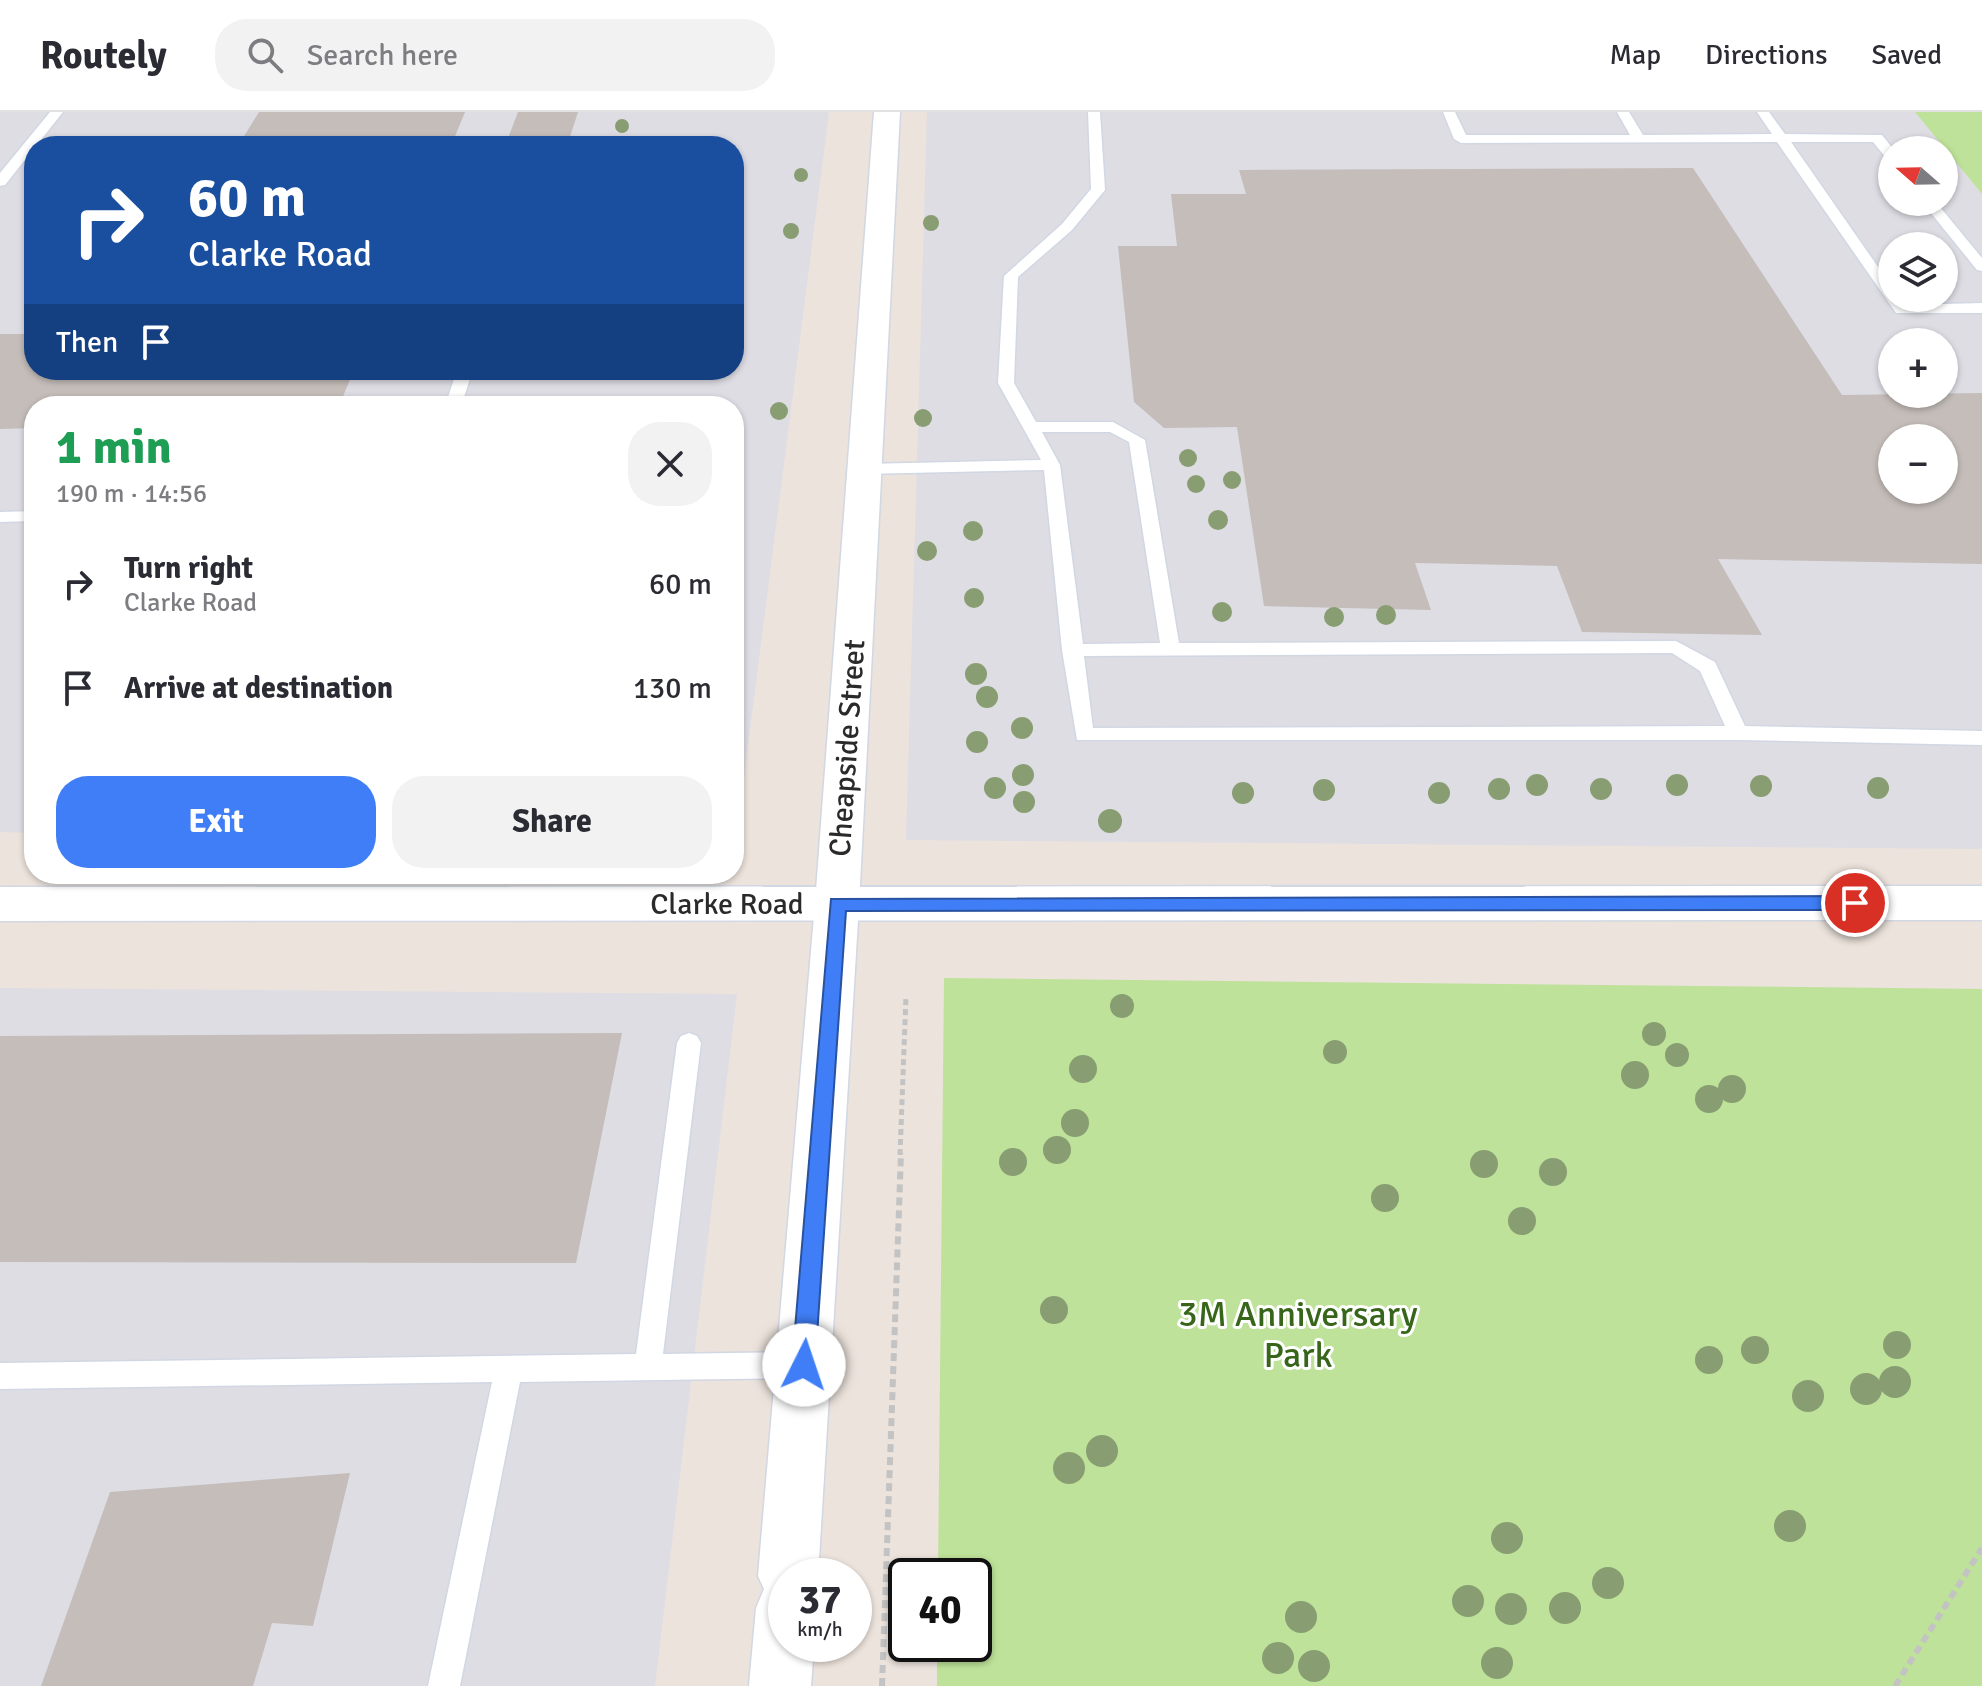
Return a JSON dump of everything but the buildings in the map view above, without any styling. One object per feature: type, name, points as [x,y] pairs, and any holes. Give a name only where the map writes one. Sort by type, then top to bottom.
[{"type":"street","name":"Cheapside Street","points":[[789,1558],[837,904],[887,112]]},
{"type":"street","name":"Clarke Road","points":[[0,904],[1982,903]]},
{"type":"street","points":[[780,1686],[782,1662]]},
{"type":"lane","points":[[37,136],[57,112]]},
{"type":"lane","points":[[1094,112],[1098,190],[1067,227],[1011,276],[1006,383],[1052,465],[1084,735],[1738,733],[1982,738]]},
{"type":"lane","points":[[1449,112],[1461,139],[1782,136],[1878,139]]},
{"type":"lane","points":[[1623,112],[1638,137]]},
{"type":"lane","points":[[1763,112],[1878,277]]},
{"type":"lane","points":[[0,182],[24,153]]},
{"type":"lane","points":[[1940,216],[1982,267]]},
{"type":"lane","points":[[1958,309],[1982,308]]},
{"type":"lane","points":[[1032,427],[1113,427],[1137,440],[1170,648]]},
{"type":"lane","points":[[864,469],[1052,465]]},
{"type":"lane","points":[[0,517],[24,516]]},
{"type":"lane","points":[[1072,650],[1676,647],[1708,667],[1738,733]]},
{"type":"lane","points":[[648,1367],[689,1043]]},
{"type":"lane","points":[[0,1376],[804,1365]]},
{"type":"lane","points":[[444,1686],[509,1369]]},
{"type":"path","points":[[882,1686],[906,996]]},
{"type":"path","points":[[1895,1686],[1982,1548]]},
{"type":"shaded area","points":[[0,112],[829,112],[744,776],[744,396],[24,396],[24,833],[0,832]]},
{"type":"shaded area","points":[[927,112],[1915,112],[1935,136],[1878,136],[1878,216],[1958,216],[1958,165],[1982,194],[1982,849],[906,840]]},
{"type":"shaded area","points":[[0,988],[737,994],[655,1686],[0,1686]]},
{"type":"green space","points":[[1915,112],[1982,112],[1982,194],[1958,165],[1958,136],[1935,136]]},
{"type":"green space","name":"3M Anniversary Park","points":[[944,978],[1982,989],[1982,1686],[937,1686],[937,1662],[992,1662],[992,1558],[938,1558]]},
{"type":"route","points":[[804,1365],[837,904],[1855,903]]}]
